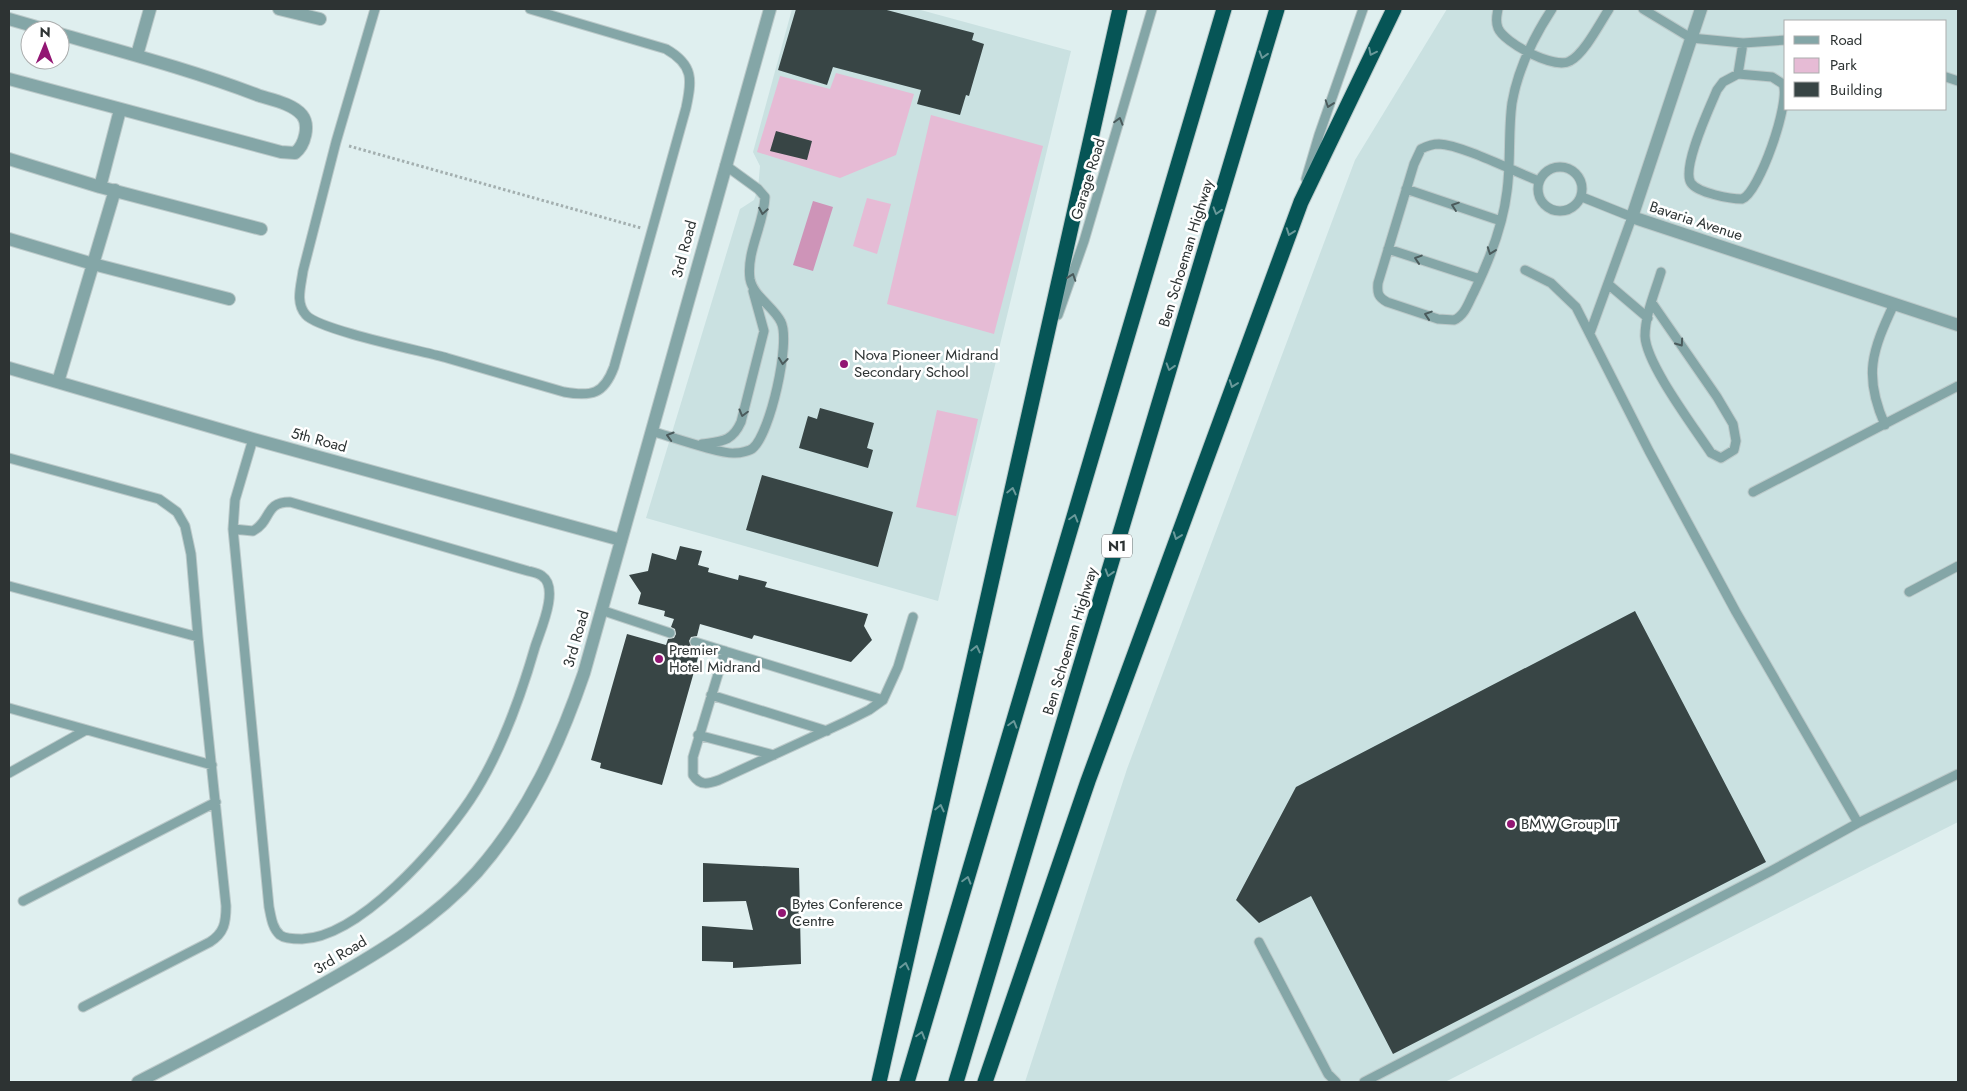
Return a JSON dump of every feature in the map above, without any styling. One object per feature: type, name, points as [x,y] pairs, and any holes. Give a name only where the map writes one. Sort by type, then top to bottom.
[{"type":"highway","points":[[879,1082],[1120,9]]},
{"type":"highway","name":"Ben Schoeman Highway","points":[[907,1082],[1224,9]]},
{"type":"highway","name":"Ben Schoeman Highway","points":[[956,1082],[1277,9]]},
{"type":"highway","points":[[985,1082],[1088,781],[1301,202],[1394,9]]},
{"type":"street","points":[[136,55],[150,9]]},
{"type":"street","points":[[279,9],[320,19]]},
{"type":"street","name":"3rd Road","points":[[138,1082],[301,997],[364,961],[435,912],[472,877],[506,836],[541,780],[565,729],[602,610],[725,164],[770,9]]},
{"type":"street","name":"Bavaria Avenue","points":[[1701,9],[1632,216],[1958,325]]},
{"type":"street","points":[[9,79],[281,152],[295,153],[304,141],[305,122],[302,116],[293,108],[231,85],[70,37]]},
{"type":"street","points":[[100,186],[120,110]]},
{"type":"street","points":[[9,159],[100,186],[261,229]]},
{"type":"street","points":[[58,382],[115,190]]},
{"type":"street","points":[[9,240],[229,299]]},
{"type":"street","name":"5th Road","points":[[9,368],[253,439],[621,540]]},
{"type":"lane","points":[[375,9],[336,142],[299,293],[302,309],[306,316],[327,327],[446,358],[564,392],[579,395],[593,393],[604,388],[614,367],[690,85],[686,66],[679,57],[649,43],[530,9]]},
{"type":"lane","name":"Garage Road","points":[[1043,355],[1084,241],[1152,9]]},
{"type":"lane","points":[[1301,202],[1319,135],[1362,9]]},
{"type":"lane","points":[[1498,9],[1496,18],[1498,29],[1503,36],[1527,51],[1555,64],[1569,62],[1576,57],[1609,9]]},
{"type":"lane","points":[[1539,181],[1508,170],[1450,146],[1428,146],[1417,154],[1388,249],[1377,292],[1380,298],[1438,318],[1459,318],[1480,279],[1501,221],[1508,170],[1512,104],[1527,51],[1552,9]]},
{"type":"lane","points":[[1643,9],[1691,38],[1743,44],[1784,40]]},
{"type":"lane","points":[[1738,74],[1743,44]]},
{"type":"lane","points":[[1784,89],[1783,84],[1772,77],[1738,74],[1723,82],[1717,90],[1691,158],[1689,178],[1691,184],[1698,189],[1724,197],[1742,200],[1750,194],[1782,115],[1784,101]]},
{"type":"lane","points":[[699,445],[726,440],[735,434],[741,422],[764,331],[750,281],[750,266],[764,209],[765,197],[758,188],[725,164]]},
{"type":"lane","points":[[1564,166],[1578,174],[1582,181],[1582,197],[1572,208],[1556,211],[1543,203],[1538,188],[1539,181],[1549,169],[1564,166]]},
{"type":"lane","points":[[1406,189],[1501,221]]},
{"type":"lane","points":[[1582,197],[1632,216],[1590,333]]},
{"type":"lane","points":[[1388,249],[1480,279]]},
{"type":"lane","points":[[1525,270],[1551,283],[1576,307],[1649,451],[1732,603],[1858,823]]},
{"type":"lane","points":[[1652,303],[1718,397],[1733,424],[1736,441],[1734,450],[1726,456],[1721,458],[1711,453],[1658,371],[1647,348],[1645,337],[1648,318],[1652,303],[1661,272]]},
{"type":"lane","points":[[651,431],[734,454],[753,449],[763,435],[782,371],[785,337],[781,322],[750,281]]},
{"type":"lane","points":[[1608,284],[1648,318]]},
{"type":"lane","points":[[1885,425],[1875,402],[1871,382],[1872,367],[1878,337],[1894,304]]},
{"type":"lane","points":[[1753,492],[1958,386]]},
{"type":"lane","points":[[233,529],[253,531],[262,525],[274,506],[281,502],[290,502],[528,571],[542,576],[549,584],[550,598],[528,672],[497,750],[470,800],[432,848],[399,883],[364,912],[327,934],[312,938],[288,938],[280,935],[275,928],[268,907],[233,529],[235,500],[253,439]]},
{"type":"lane","points":[[9,458],[159,499],[178,512],[185,526],[192,554],[198,637],[226,906],[222,933],[210,942],[83,1007]]},
{"type":"lane","points":[[1909,592],[1958,566]]},
{"type":"lane","points":[[9,586],[198,637]]},
{"type":"lane","points":[[602,610],[670,633]]},
{"type":"lane","points":[[725,651],[698,735],[693,775],[701,783],[708,784],[719,780],[827,731],[869,710],[883,700],[898,667],[913,617]]},
{"type":"lane","points":[[695,642],[883,700]]},
{"type":"lane","points":[[711,695],[827,731]]},
{"type":"lane","points":[[9,708],[212,765]]},
{"type":"lane","points":[[9,774],[86,730]]},
{"type":"lane","points":[[698,735],[774,755]]},
{"type":"lane","points":[[1364,1082],[1763,876],[1858,823],[1958,774]]},
{"type":"lane","points":[[23,901],[216,802]]},
{"type":"lane","points":[[1259,942],[1328,1074],[1336,1082]]},
{"type":"path","points":[[336,142],[651,231]]},
{"type":"shaded area","name":"Nova Pioneer Midrand Secondary School","points":[[792,9],[917,9],[1071,51],[938,601],[646,518],[740,209],[754,200],[758,189],[760,166],[753,152]]},
{"type":"shaded area","points":[[1447,9],[1958,9],[1958,822],[1445,1082],[1025,1082],[1127,769],[1355,160]]},
{"type":"shaded area","points":[[813,201],[833,207],[813,271],[793,265]]},
{"type":"green space","points":[[836,73],[914,94],[896,155],[840,178],[757,152],[780,76],[830,89]]},
{"type":"green space","points":[[931,115],[1043,146],[994,334],[887,304]]},
{"type":"green space","points":[[867,198],[891,204],[877,254],[853,246]]},
{"type":"green space","points":[[937,410],[978,419],[956,516],[916,507]]},
{"type":"building","points":[[796,9],[883,9],[974,33],[972,40],[984,44],[969,96],[966,95],[960,115],[917,104],[921,90],[833,67],[827,85],[778,70]]},
{"type":"building","points":[[776,131],[812,141],[807,160],[770,151]]},
{"type":"building","points":[[820,408],[874,423],[867,448],[873,450],[868,468],[799,448],[808,416],[817,419]]},
{"type":"building","points":[[762,475],[893,512],[878,567],[746,530]]},
{"type":"building","name":"Premier Hotel Midrand","points":[[680,546],[702,551],[698,565],[709,568],[708,572],[738,580],[739,575],[767,582],[765,587],[868,614],[864,626],[872,640],[851,662],[754,635],[752,639],[700,624],[697,636],[691,637],[689,641],[693,648],[692,652],[699,654],[662,785],[600,768],[601,763],[591,760],[627,634],[666,645],[668,639],[674,638],[676,634],[675,629],[671,627],[674,619],[664,616],[665,611],[638,604],[641,593],[629,575],[648,571],[652,553],[676,560]]},
{"type":"building","name":"BMW Group IT","points":[[1635,611],[1766,862],[1393,1054],[1311,896],[1259,923],[1236,900],[1296,787]]},
{"type":"building","name":"Bytes Conference Centre","points":[[703,863],[799,868],[801,964],[733,968],[733,962],[702,961],[702,926],[753,930],[746,901],[703,902]]},
{"type":"place","name":"Nova Pioneer Midrand Secondary School","points":[[844,364]]},
{"type":"place","name":"Premier Hotel Midrand","points":[[659,659]]},
{"type":"place","name":"BMW Group IT","points":[[1511,824]]},
{"type":"place","name":"Bytes Conference Centre","points":[[782,913]]}]
